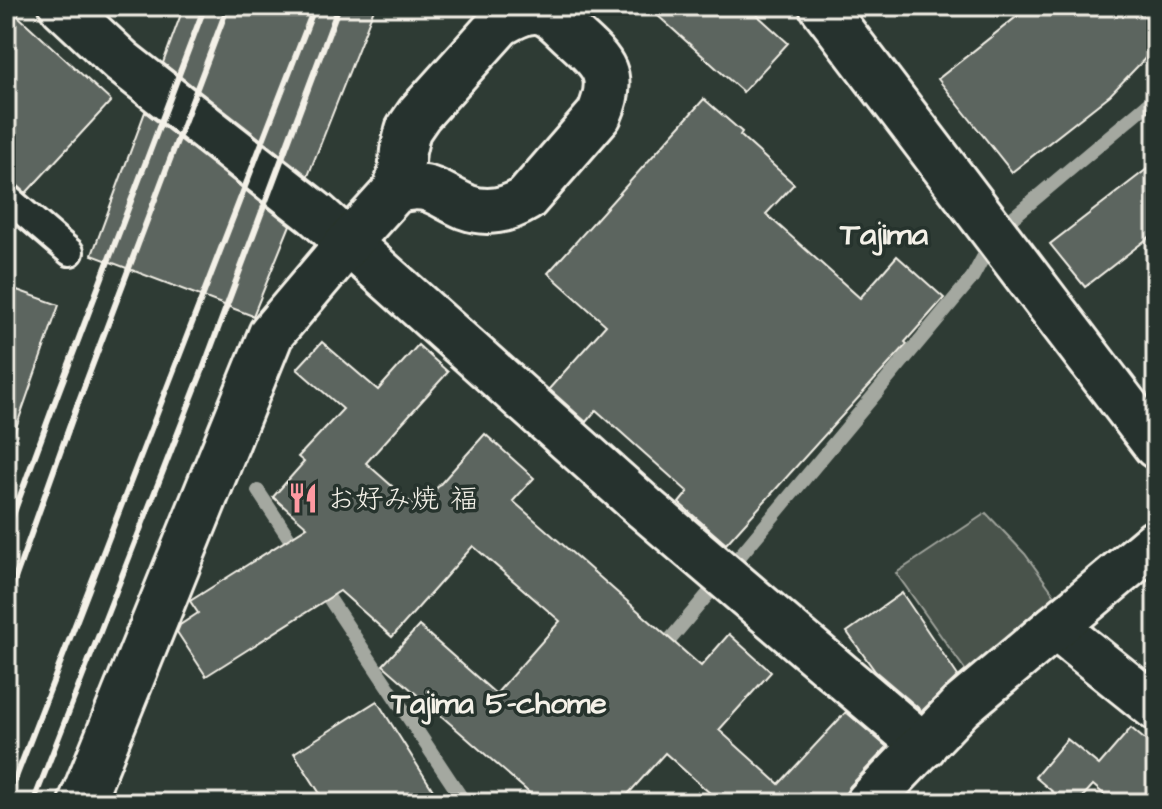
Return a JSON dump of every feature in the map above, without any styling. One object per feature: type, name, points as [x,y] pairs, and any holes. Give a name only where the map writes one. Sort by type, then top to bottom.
[{"type":"street","points":[[62,6],[122,62],[316,214],[645,508],[924,746]]},
{"type":"street","points":[[822,6],[1156,446]]},
{"type":"street","points":[[81,803],[271,334],[395,191],[408,130],[419,114],[500,24],[531,11],[543,12],[554,19],[597,57],[605,69],[605,101],[599,115],[526,199],[512,208],[484,211],[467,207],[436,190],[423,187],[395,191]]},
{"type":"street","points":[[868,803],[960,707],[1156,542]]},
{"type":"street","points":[[1055,627],[1156,708]]},
{"type":"lane","points":[[6,197],[70,252]]},
{"type":"shaded area","points":[[986,513],[1025,554],[1059,601],[971,678],[896,573]]},
{"type":"building","points":[[7,6],[111,101],[26,193],[16,184],[6,181]]},
{"type":"building","points":[[184,6],[375,6],[308,176],[163,63]]},
{"type":"building","points":[[647,6],[747,6],[788,43],[743,92]]},
{"type":"building","points":[[1030,6],[1145,6],[1156,16],[1156,47],[1110,95],[1012,172],[938,79]]},
{"type":"building","points":[[704,99],[794,184],[766,214],[860,298],[897,256],[944,298],[905,342],[907,344],[726,544],[679,503],[688,492],[596,410],[586,422],[549,389],[606,325],[548,273]]},
{"type":"building","points":[[145,112],[290,225],[253,316],[92,255]]},
{"type":"building","points":[[1156,162],[1156,232],[1085,287],[1050,244]]},
{"type":"building","points":[[6,286],[59,305],[12,439],[6,438]]},
{"type":"building","points":[[322,342],[378,390],[418,345],[448,372],[366,463],[418,509],[485,434],[534,478],[513,501],[701,666],[729,634],[771,672],[719,730],[779,784],[846,712],[887,747],[850,786],[844,803],[721,803],[665,753],[620,803],[541,803],[383,665],[419,626],[496,694],[560,621],[473,546],[392,637],[340,591],[206,676],[177,632],[180,625],[198,613],[190,601],[307,527],[273,497],[304,462],[298,457],[343,409],[297,369]]},
{"type":"building","points":[[902,593],[958,676],[922,711],[875,671],[847,632]]},
{"type":"building","points":[[377,701],[441,803],[326,803],[294,753]]},
{"type":"building","points":[[1131,728],[1156,749],[1156,791],[1146,803],[1114,803],[1093,785],[1077,803],[1066,803],[1035,777],[1067,739],[1099,765]]},
{"type":"waterway","points":[[658,654],[972,278],[998,230],[1156,97]]},
{"type":"waterway","points":[[258,491],[299,553]]},
{"type":"waterway","points":[[319,583],[465,803]]},
{"type":"railway","points":[[6,534],[205,6]]},
{"type":"railway","points":[[6,604],[75,411],[228,6]]},
{"type":"railway","points":[[6,803],[315,6]]},
{"type":"railway","points":[[33,803],[203,369],[339,6]]},
{"type":"place","name":"お好み焼 福","points":[[303,498]]},
{"type":"district","name":"Tajima","points":[[884,233]]},
{"type":"district","name":"Tajima 5-chome","points":[[499,703]]}]
